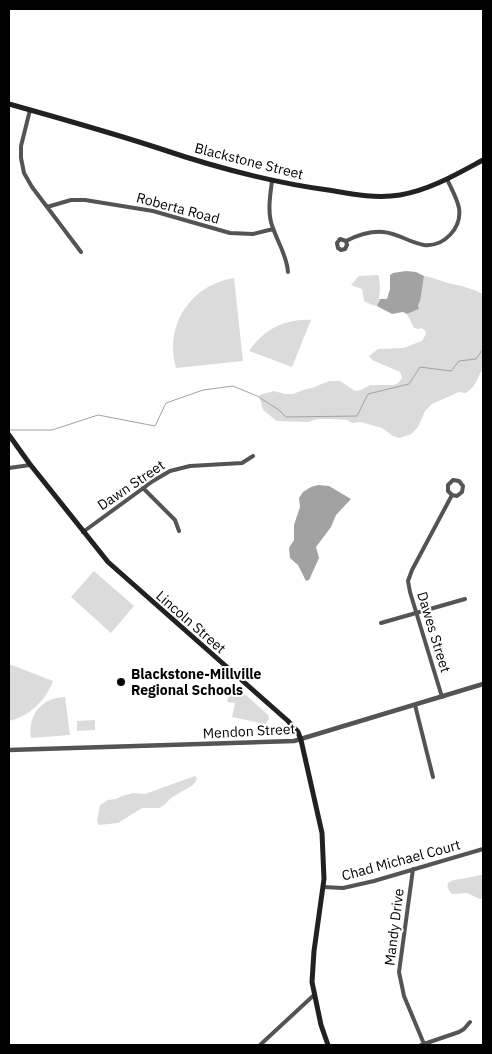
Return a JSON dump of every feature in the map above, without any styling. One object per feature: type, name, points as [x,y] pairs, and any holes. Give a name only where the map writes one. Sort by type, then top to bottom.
[{"type":"main road","name":"Blackstone Street","points":[[9,104],[222,169],[272,181],[347,193],[388,196],[418,191],[447,179],[483,160]]},
{"type":"main road","name":"Lincoln Street","points":[[9,435],[30,465],[118,573],[288,721],[298,732],[321,826],[324,850],[323,888],[313,957],[314,995],[328,1045]]},
{"type":"street","points":[[30,110],[21,146],[22,168],[29,183],[81,252]]},
{"type":"street","points":[[346,241],[366,234],[384,232],[419,244],[430,245],[445,239],[455,228],[459,210],[447,179]]},
{"type":"street","points":[[272,181],[270,210],[273,229],[286,261],[288,272]]},
{"type":"street","name":"Roberta Road","points":[[48,207],[71,200],[85,200],[153,211],[230,234],[246,235],[273,229]]},
{"type":"street","name":"Dawn Street","points":[[83,532],[143,488],[177,468],[196,465],[242,463],[253,456]]},
{"type":"street","points":[[9,468],[30,465]]},
{"type":"street","name":"Dawes Street","points":[[458,480],[463,485],[462,491],[457,496],[452,495],[448,491],[448,486],[452,481],[458,480]]},
{"type":"street","points":[[143,488],[173,517],[179,531]]},
{"type":"street","name":"Dawes Street","points":[[442,697],[409,588],[409,577],[452,495]]},
{"type":"street","points":[[381,623],[465,599]]},
{"type":"street","name":"Mendon Street","points":[[9,750],[273,743],[301,740],[483,684]]},
{"type":"street","points":[[415,705],[433,777]]},
{"type":"street","name":"Chad Michael Court","points":[[323,888],[342,888],[374,881],[483,849]]},
{"type":"street","name":"Mandy Drive","points":[[413,869],[400,972],[404,996],[422,1045]]},
{"type":"street","points":[[260,1045],[314,995]]},
{"type":"street","points":[[422,1045],[459,1032],[470,1022]]},
{"type":"shaded area","points":[[406,271],[416,272],[424,276],[418,305],[419,309],[407,314],[403,312],[392,314],[377,306],[380,299],[387,299],[390,289],[390,275]]},
{"type":"shaded area","points":[[378,275],[380,290],[377,306],[364,301],[362,289],[351,285],[359,276]]},
{"type":"shaded area","points":[[424,276],[483,294],[483,369],[470,390],[466,393],[459,392],[432,404],[425,411],[418,427],[411,434],[400,438],[393,436],[382,428],[361,422],[352,423],[347,420],[277,421],[263,410],[259,395],[274,391],[293,394],[329,381],[340,381],[355,391],[370,385],[394,385],[398,383],[402,378],[400,372],[372,360],[369,356],[378,349],[403,348],[422,341],[426,334],[425,330],[414,328],[407,314],[419,309],[418,305]]},
{"type":"shaded area","points":[[234,278],[243,361],[176,368],[173,352],[174,337],[177,323],[184,310],[193,298],[205,289],[218,282]]},
{"type":"shaded area","points":[[311,320],[292,367],[249,351],[268,331],[284,323]]},
{"type":"shaded area","points":[[318,485],[329,486],[351,499],[336,515],[331,527],[316,547],[319,558],[309,580],[306,581],[298,565],[290,558],[289,548],[294,540],[294,525],[300,507],[299,498],[303,492]]},
{"type":"shaded area","points":[[94,571],[134,606],[111,633],[71,597]]},
{"type":"shaded area","points":[[9,664],[53,681],[46,695],[36,707],[17,719],[9,721]]},
{"type":"shaded area","points":[[231,686],[233,688],[236,686],[268,715],[269,719],[265,724],[232,717],[235,703],[227,702]]},
{"type":"shaded area","points":[[65,697],[70,735],[31,738],[31,722],[38,709],[49,700]]},
{"type":"shaded area","points":[[95,720],[95,730],[77,731],[77,721]]},
{"type":"shaded area","points":[[195,776],[197,779],[193,785],[171,798],[159,808],[142,808],[118,823],[99,825],[97,821],[100,805],[108,800],[133,793],[145,794]]},
{"type":"shaded area","points":[[483,875],[483,899],[467,893],[452,894],[447,885],[454,880]]},
{"type":"waterway","points":[[9,430],[52,430],[98,415],[155,426],[166,403],[203,390],[233,386],[257,396],[279,410],[286,417],[357,416],[368,394],[409,384],[420,367],[451,371],[459,361],[476,359],[483,349]]},
{"type":"place","name":"Blackstone-Millville Regional Schools","points":[[121,682]]}]
